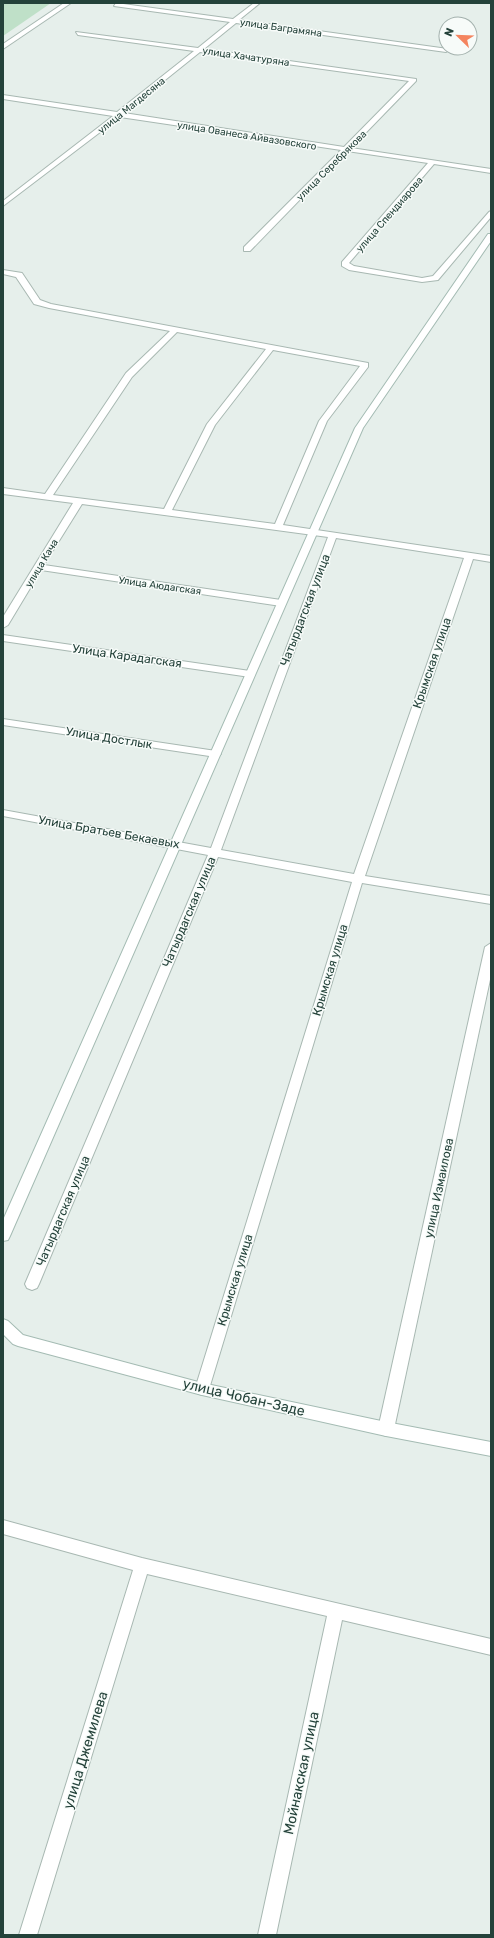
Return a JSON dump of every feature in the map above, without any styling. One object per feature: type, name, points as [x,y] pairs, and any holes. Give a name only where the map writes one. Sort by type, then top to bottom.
[{"type":"street","points":[[3,47],[68,3]]},
{"type":"street","name":"улица Магдесяна","points":[[3,204],[118,115],[256,3]]},
{"type":"street","name":"улица Баграмяна","points":[[116,5],[438,49]]},
{"type":"street","name":"улица Хачатуряна","points":[[78,33],[414,80]]},
{"type":"street","name":"улица Серебрякова","points":[[247,249],[346,151],[414,80]]},
{"type":"street","name":"улица Ованеса Айвазовского","points":[[3,97],[346,151],[491,171]]},
{"type":"street","name":"улица Спендиарова","points":[[432,163],[346,264],[352,268],[422,280],[435,278],[491,213]]},
{"type":"street","points":[[3,1236],[216,754],[281,602],[359,428],[491,236]]},
{"type":"street","points":[[3,272],[19,275],[37,302],[43,304],[366,365],[323,421],[278,527]]},
{"type":"street","points":[[47,497],[129,375],[176,329]]},
{"type":"street","points":[[167,512],[211,424],[271,348]]},
{"type":"street","points":[[3,491],[278,527],[491,559]]},
{"type":"street","name":"улица Кача","points":[[3,626],[79,501]]},
{"type":"street","name":"Чатырдагская улица","points":[[32,1284],[215,851],[333,535]]},
{"type":"street","name":"Крымская улица","points":[[202,1389],[358,879],[469,556]]},
{"type":"street","name":"Улица Аюдагская","points":[[38,567],[281,602]]},
{"type":"street","name":"Улица Карадагская","points":[[3,638],[250,674]]},
{"type":"street","name":"Улица Достлык","points":[[3,722],[216,754]]},
{"type":"street","name":"Улица Братьев Бекаевых","points":[[3,813],[215,851],[358,879],[491,900]]},
{"type":"street","name":"улица Измаилова","points":[[386,1429],[491,947]]},
{"type":"street","name":"улица Чобан-Заде","points":[[3,1330],[18,1340],[202,1389],[386,1429],[491,1449]]},
{"type":"street","points":[[3,1527],[142,1565],[491,1647]]},
{"type":"street","name":"улица Джемилева","points":[[28,1935],[142,1565]]},
{"type":"street","name":"Мойнакская улица","points":[[266,1935],[336,1610]]},
{"type":"green space","points":[[3,3],[51,3],[3,36]]}]
